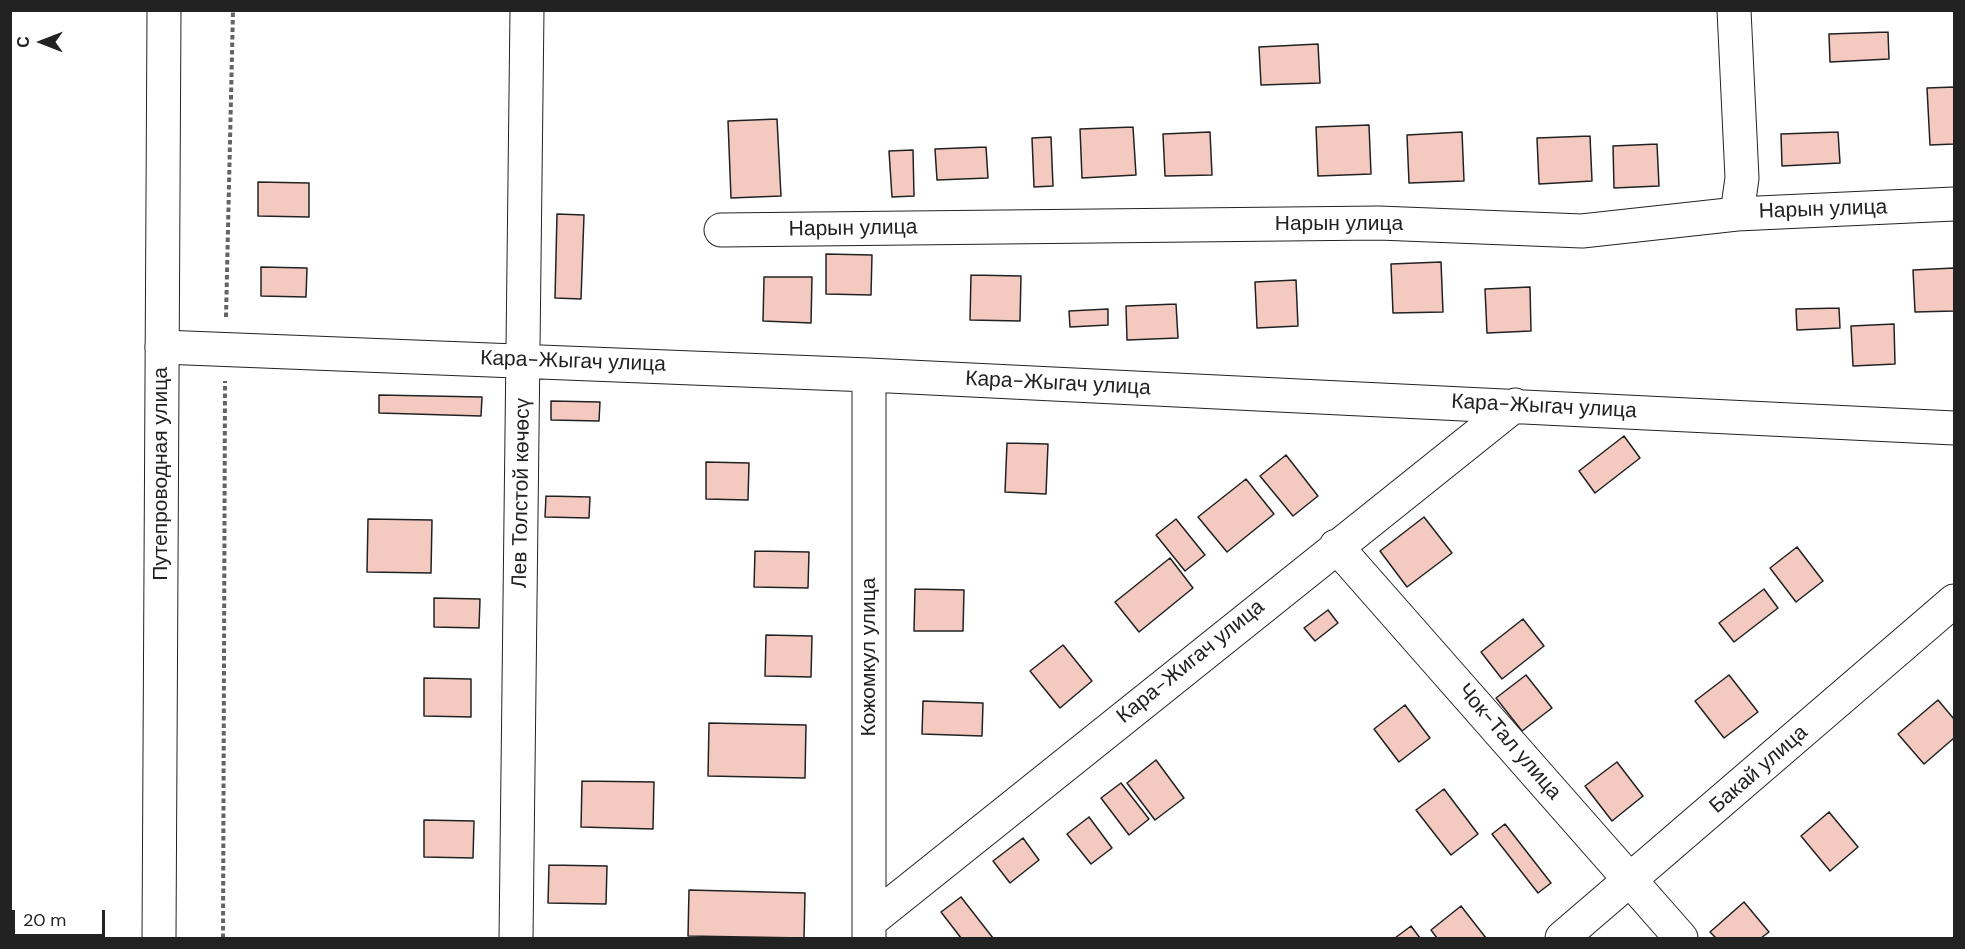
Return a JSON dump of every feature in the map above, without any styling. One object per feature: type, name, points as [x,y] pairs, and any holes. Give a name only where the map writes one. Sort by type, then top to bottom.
[{"type":"street","name":"Путепроводная улица","points":[[159,939],[164,10]]},
{"type":"street","name":"Лев Толстой көчөсү","points":[[516,939],[527,10]]},
{"type":"street","points":[[1734,10],[1742,178],[1737,214]]},
{"type":"street","name":"Нарын улица","points":[[721,230],[1378,223],[1582,231],[1737,214],[1954,204]]},
{"type":"street","name":"Кара-Жыгач улица","points":[[162,347],[869,375],[1954,428]]},
{"type":"street","name":"Кожомкул улица","points":[[869,375],[869,930]]},
{"type":"street","name":"Кара-Жигач улица","points":[[869,930],[1336,546],[1515,405]]},
{"type":"street","name":"Чок-Тал улица","points":[[1336,546],[1681,939]]},
{"type":"street","name":"Бакай улица","points":[[1562,939],[1954,601]]},
{"type":"path","points":[[222,939],[225,350],[233,10]]},
{"type":"building","points":[[1888,32],[1889,59],[1830,62],[1829,34]]},
{"type":"building","points":[[1318,44],[1320,83],[1261,85],[1259,47]]},
{"type":"building","points":[[1954,87],[1954,144],[1930,145],[1927,88]]},
{"type":"building","points":[[777,119],[781,196],[731,198],[728,121]]},
{"type":"building","points":[[1369,125],[1371,174],[1318,176],[1316,127]]},
{"type":"building","points":[[1133,127],[1136,175],[1082,178],[1080,129]]},
{"type":"building","points":[[1210,132],[1212,175],[1165,176],[1163,134]]},
{"type":"building","points":[[1462,132],[1464,181],[1409,183],[1407,135]]},
{"type":"building","points":[[1838,132],[1840,163],[1782,166],[1781,134]]},
{"type":"building","points":[[1590,136],[1592,181],[1539,184],[1537,138]]},
{"type":"building","points":[[1051,137],[1053,186],[1034,187],[1032,138]]},
{"type":"building","points":[[1657,144],[1659,186],[1614,188],[1613,146]]},
{"type":"building","points":[[986,147],[988,178],[937,180],[935,149]]},
{"type":"building","points":[[913,150],[914,196],[892,197],[889,151]]},
{"type":"building","points":[[258,182],[309,183],[309,217],[258,216]]},
{"type":"building","points":[[557,214],[584,215],[581,299],[555,298]]},
{"type":"building","points":[[826,254],[872,255],[871,295],[826,294]]},
{"type":"building","points":[[1441,262],[1443,312],[1393,313],[1391,264]]},
{"type":"building","points":[[261,267],[307,268],[306,297],[261,296]]},
{"type":"building","points":[[1954,268],[1954,311],[1915,312],[1913,270]]},
{"type":"building","points":[[971,275],[1021,276],[1020,321],[970,320]]},
{"type":"building","points":[[764,277],[812,277],[811,323],[763,321]]},
{"type":"building","points":[[1296,280],[1298,326],[1257,328],[1255,282]]},
{"type":"building","points":[[1530,287],[1531,331],[1487,333],[1485,289]]},
{"type":"building","points":[[1176,304],[1178,338],[1127,340],[1126,306]]},
{"type":"building","points":[[1839,308],[1840,328],[1797,330],[1796,309]]},
{"type":"building","points":[[1108,309],[1108,325],[1070,327],[1069,311]]},
{"type":"building","points":[[1894,324],[1895,364],[1853,366],[1851,326]]},
{"type":"building","points":[[379,395],[482,397],[481,416],[379,413]]},
{"type":"building","points":[[551,401],[600,402],[599,421],[551,420]]},
{"type":"building","points":[[1624,436],[1640,458],[1595,493],[1579,471]]},
{"type":"building","points":[[1007,443],[1048,444],[1046,494],[1005,492]]},
{"type":"building","points":[[1286,455],[1318,496],[1293,516],[1260,476]]},
{"type":"building","points":[[706,462],[749,463],[748,500],[706,499]]},
{"type":"building","points":[[1246,479],[1274,514],[1227,552],[1198,517]]},
{"type":"building","points":[[546,496],[590,497],[589,518],[545,517]]},
{"type":"building","points":[[1424,517],[1452,553],[1407,587],[1380,551]]},
{"type":"building","points":[[368,519],[432,520],[431,573],[367,572]]},
{"type":"building","points":[[1176,519],[1205,555],[1185,571],[1156,535]]},
{"type":"building","points":[[1797,547],[1823,581],[1796,602],[1770,568]]},
{"type":"building","points":[[755,551],[809,552],[808,588],[754,587]]},
{"type":"building","points":[[1170,558],[1193,588],[1139,632],[1115,602]]},
{"type":"building","points":[[915,589],[964,590],[963,631],[914,631]]},
{"type":"building","points":[[1764,589],[1778,608],[1734,642],[1719,623]]},
{"type":"building","points":[[434,598],[480,599],[479,628],[434,627]]},
{"type":"building","points":[[1328,610],[1338,623],[1315,641],[1304,628]]},
{"type":"building","points":[[1523,619],[1544,646],[1502,679],[1481,652]]},
{"type":"building","points":[[766,635],[812,636],[811,677],[765,676]]},
{"type":"building","points":[[1063,645],[1092,681],[1060,708],[1030,671]]},
{"type":"building","points":[[1526,675],[1552,708],[1522,731],[1496,698]]},
{"type":"building","points":[[1729,675],[1758,712],[1724,738],[1695,701]]},
{"type":"building","points":[[424,678],[471,679],[471,717],[424,716]]},
{"type":"building","points":[[1938,700],[1954,719],[1954,738],[1924,764],[1898,734]]},
{"type":"building","points":[[923,701],[983,703],[982,736],[922,734]]},
{"type":"building","points":[[1405,705],[1430,738],[1399,762],[1374,729]]},
{"type":"building","points":[[709,723],[806,725],[805,778],[708,776]]},
{"type":"building","points":[[1156,760],[1184,798],[1155,820],[1127,783]]},
{"type":"building","points":[[1617,762],[1643,796],[1612,821],[1585,786]]},
{"type":"building","points":[[582,781],[654,782],[653,829],[581,827]]},
{"type":"building","points":[[1121,783],[1149,819],[1129,835],[1101,798]]},
{"type":"building","points":[[1444,789],[1478,834],[1451,855],[1416,810]]},
{"type":"building","points":[[1829,812],[1858,847],[1830,871],[1801,836]]},
{"type":"building","points":[[1089,817],[1112,848],[1091,864],[1067,834]]},
{"type":"building","points":[[424,820],[474,821],[473,858],[424,857]]},
{"type":"building","points":[[1505,824],[1551,883],[1538,893],[1492,834]]},
{"type":"building","points":[[1023,838],[1039,860],[1010,883],[993,861]]},
{"type":"building","points":[[549,865],[607,866],[606,904],[548,903]]},
{"type":"building","points":[[689,890],[805,893],[804,938],[688,936]]},
{"type":"building","points":[[961,897],[993,938],[961,938],[941,912]]},
{"type":"building","points":[[1744,902],[1769,932],[1761,938],[1716,938],[1710,932]]},
{"type":"building","points":[[1461,906],[1486,938],[1437,938],[1431,930]]},
{"type":"building","points":[[1411,926],[1420,938],[1395,938]]}]
